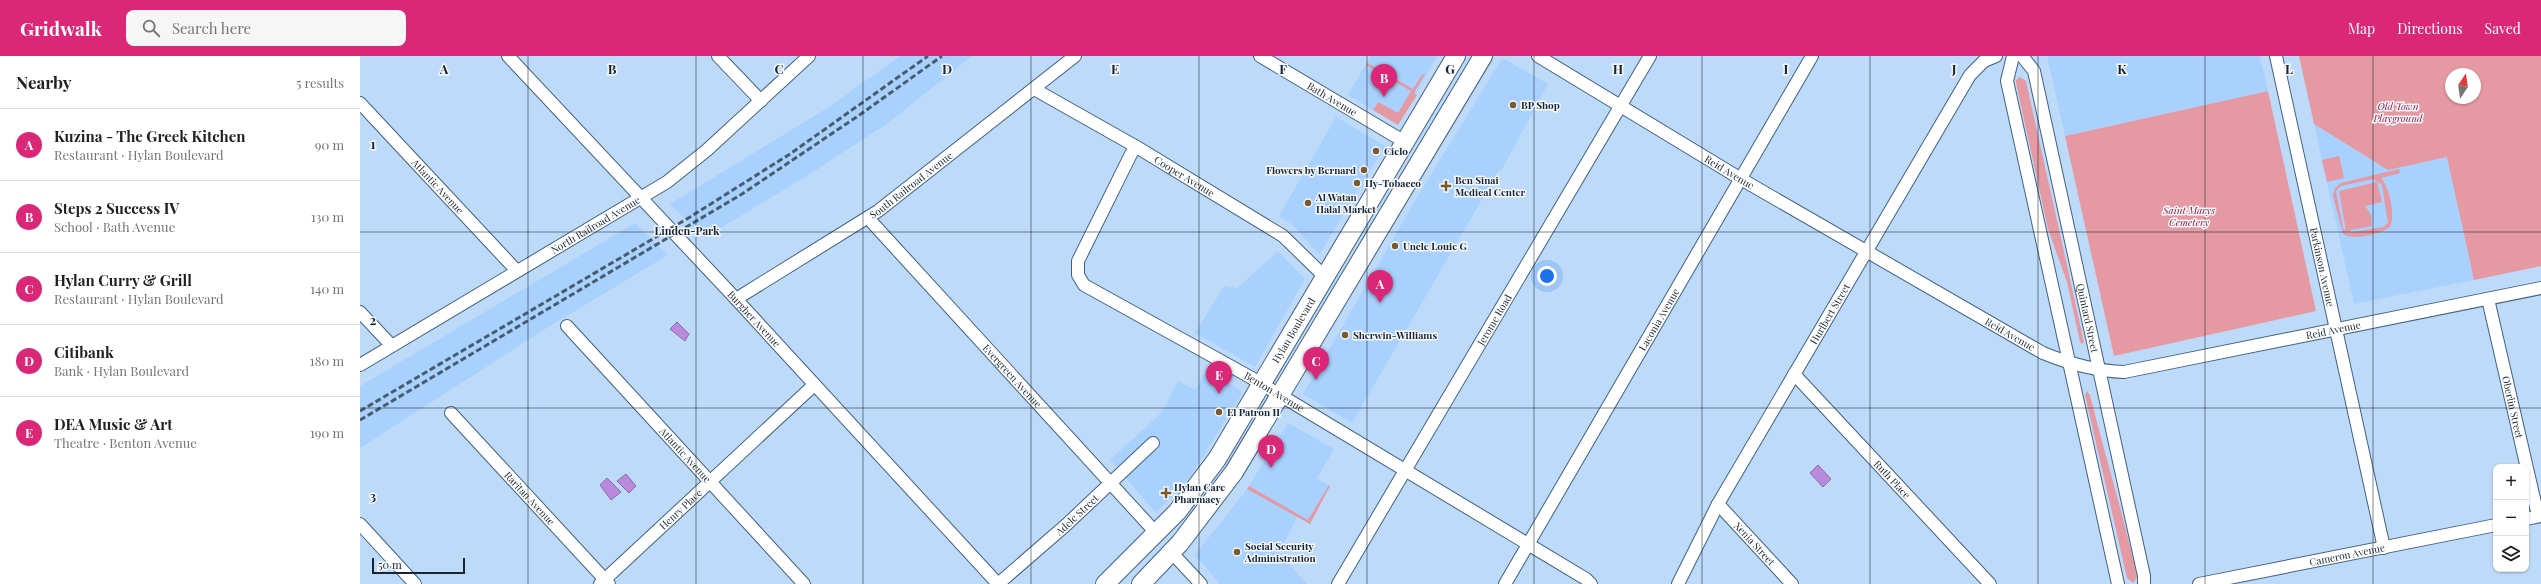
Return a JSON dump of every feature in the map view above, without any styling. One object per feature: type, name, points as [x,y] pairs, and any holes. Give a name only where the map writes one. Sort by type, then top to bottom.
[{"type":"main road","name":"Hylan Boulevard","points":[[1105,584],[1157,534],[1205,477],[1263,385],[1456,56]]},
{"type":"main road","name":"Hylan Boulevard","points":[[1141,584],[1172,553],[1234,472],[1281,396],[1483,56]]},
{"type":"street","name":"Burgher Avenue","points":[[508,56],[736,299],[998,584]]},
{"type":"street","points":[[718,56],[761,101]]},
{"type":"street","name":"North Railroad Avenue","points":[[360,365],[516,270],[642,199],[694,161],[809,56]]},
{"type":"street","name":"South Railroad Avenue","points":[[736,299],[868,218],[1075,56]]},
{"type":"street","name":"Bath Avenue","points":[[1260,56],[1405,142]]},
{"type":"street","name":"Reid Avenue","points":[[1538,56],[1741,179],[2043,353],[2070,364],[2098,371],[2124,372],[2541,288]]},
{"type":"street","name":"Jerome Road","points":[[1338,584],[1650,56]]},
{"type":"street","name":"Laconia Avenue","points":[[1505,584],[1812,56]]},
{"type":"street","name":"Hurlbert Street","points":[[1678,584],[1718,504],[1865,251],[1970,75],[1984,61],[1996,56]]},
{"type":"street","points":[[2013,56],[2007,81],[2118,584]]},
{"type":"street","name":"Quintard Street","points":[[2022,56],[2034,71],[2144,584]]},
{"type":"street","name":"Parkinson Avenue","points":[[2276,56],[2384,548]]},
{"type":"street","name":"Cooper Avenue","points":[[1034,89],[1135,146],[1283,236],[1325,277]]},
{"type":"street","name":"Atlantic Avenue","points":[[360,103],[516,270]]},
{"type":"street","name":"Benton Avenue","points":[[1135,146],[1078,261],[1080,281],[1084,285],[1263,385],[1586,578],[1591,584]]},
{"type":"street","name":"Evergreen Avenue","points":[[868,218],[1109,484],[1157,534]]},
{"type":"street","name":"Oberlin Street","points":[[2488,299],[2540,516]]},
{"type":"street","points":[[360,312],[391,345]]},
{"type":"street","name":"Atlantic Avenue","points":[[567,326],[804,584]]},
{"type":"street","name":"Ruth Place","points":[[1794,374],[1990,584]]},
{"type":"street","name":"Henry Place","points":[[605,583],[709,482],[814,385]]},
{"type":"street","name":"Raritan Avenue","points":[[451,413],[605,583]]},
{"type":"street","name":"Adele Street","points":[[998,584],[1109,484],[1153,442]]},
{"type":"street","name":"Xenia Street","points":[[1718,504],[1792,584]]},
{"type":"street","points":[[2529,518],[2540,516]]},
{"type":"street","points":[[360,524],[415,584]]},
{"type":"street","name":"Cameron Avenue","points":[[2199,584],[2493,526]]},
{"type":"street","points":[[1172,553],[1201,584]]},
{"type":"shaded area","points":[[900,56],[972,56],[888,123],[813,172],[704,238],[670,204],[829,107]]},
{"type":"shaded area","points":[[1371,56],[1437,56],[1398,125],[1348,95]]},
{"type":"shaded area","points":[[2047,56],[2260,56],[2268,91],[2065,136]]},
{"type":"shaded area","points":[[1504,59],[1548,84],[1501,171],[1499,170],[1352,423],[1303,394],[1415,201],[1501,60]]},
{"type":"shaded area","points":[[1336,117],[1385,146],[1319,255],[1294,226],[1279,216]]},
{"type":"shaded area","points":[[2314,124],[2388,170],[2447,157],[2474,280],[2354,304]]},
{"type":"shaded area","points":[[635,223],[668,255],[550,326],[360,448],[360,386]]},
{"type":"shaded area","points":[[1278,251],[1305,279],[1255,367],[1195,333],[1224,286],[1237,288]]},
{"type":"shaded area","points":[[677,322],[689,334],[685,341],[670,329]]},
{"type":"shaded area","points":[[1207,369],[1240,390],[1242,394],[1190,477],[1156,513],[1110,460],[1162,412],[1178,381],[1195,390]]},
{"type":"shaded area","points":[[1288,423],[1334,449],[1317,478],[1330,486],[1310,524],[1297,517],[1279,553],[1307,584],[1220,584],[1195,555],[1247,489]]},
{"type":"shaded area","points":[[1818,465],[1831,479],[1823,487],[1810,473]]},
{"type":"shaded area","points":[[626,474],[636,486],[629,493],[617,481]]},
{"type":"shaded area","points":[[607,478],[621,492],[611,500],[600,485]]},
{"type":"green space","name":"Old Town Playground","points":[[2299,56],[2541,56],[2541,266],[2474,280],[2447,157],[2388,170],[2314,124]]},
{"type":"green space","points":[[1367,63],[1413,89],[1422,75],[1425,74],[1414,93],[1417,95],[1398,125],[1373,110],[1378,102],[1398,113],[1411,91],[1366,65]]},
{"type":"green space","points":[[2020,77],[2026,81],[2084,342],[2082,344],[2080,342],[2067,282],[2048,229],[2016,83],[2016,80]]},
{"type":"green space","name":"Saint Marys Cemetery","points":[[2268,91],[2316,311],[2114,356],[2065,136]]},
{"type":"green space","points":[[2339,156],[2344,178],[2327,182],[2322,160]]},
{"type":"green space","points":[[2399,169],[2400,173],[2381,178],[2387,188],[2391,202],[2392,222],[2390,227],[2386,230],[2367,236],[2353,237],[2343,234],[2333,196],[2335,188],[2341,183]],"holes":[[[2373,179],[2382,185],[2388,223],[2383,227],[2348,233],[2343,228],[2336,191],[2341,186]]]},
{"type":"green space","points":[[2377,182],[2382,202],[2365,206],[2371,214],[2372,226],[2351,230],[2350,233],[2346,231],[2339,191]]},
{"type":"green space","points":[[2087,391],[2090,395],[2132,554],[2137,577],[2133,583],[2127,578],[2085,395]]},
{"type":"green space","points":[[1329,485],[1330,486],[1310,524],[1247,489],[1249,486],[1308,520]]},
{"type":"railway","points":[[360,411],[690,217],[790,154],[928,56]]},
{"type":"railway","points":[[360,420],[742,194],[861,114],[942,56]]},
{"type":"place","name":"Steps 2 Success IV","points":[[1384,97]]},
{"type":"place","name":"BP Shop","points":[[1513,105]]},
{"type":"place","name":"Cielo","points":[[1376,151]]},
{"type":"place","name":"Flowers by Bernard","points":[[1364,170]]},
{"type":"place","name":"Hy-Tobacco","points":[[1357,183]]},
{"type":"place","name":"Ben Sinai Medical Center","points":[[1446,186]]},
{"type":"place","name":"Al Watan Halal Market","points":[[1308,203]]},
{"type":"place","name":"Uncle Louie G","points":[[1395,246]]},
{"type":"place","name":"Kuzina - The Greek Kitchen","points":[[1380,303]]},
{"type":"place","name":"Sherwin-Williams","points":[[1345,335]]},
{"type":"place","name":"Hylan Curry & Grill","points":[[1316,380]]},
{"type":"place","name":"DEA Music & Art","points":[[1219,394]]},
{"type":"place","name":"El Patron II","points":[[1219,412]]},
{"type":"place","name":"Citibank","points":[[1271,468]]},
{"type":"place","name":"Hylan Care Pharmacy","points":[[1166,493]]},
{"type":"place","name":"Social Security Administration","points":[[1237,552]]},
{"type":"district","name":"Linden-Park","points":[[687,230]]}]
